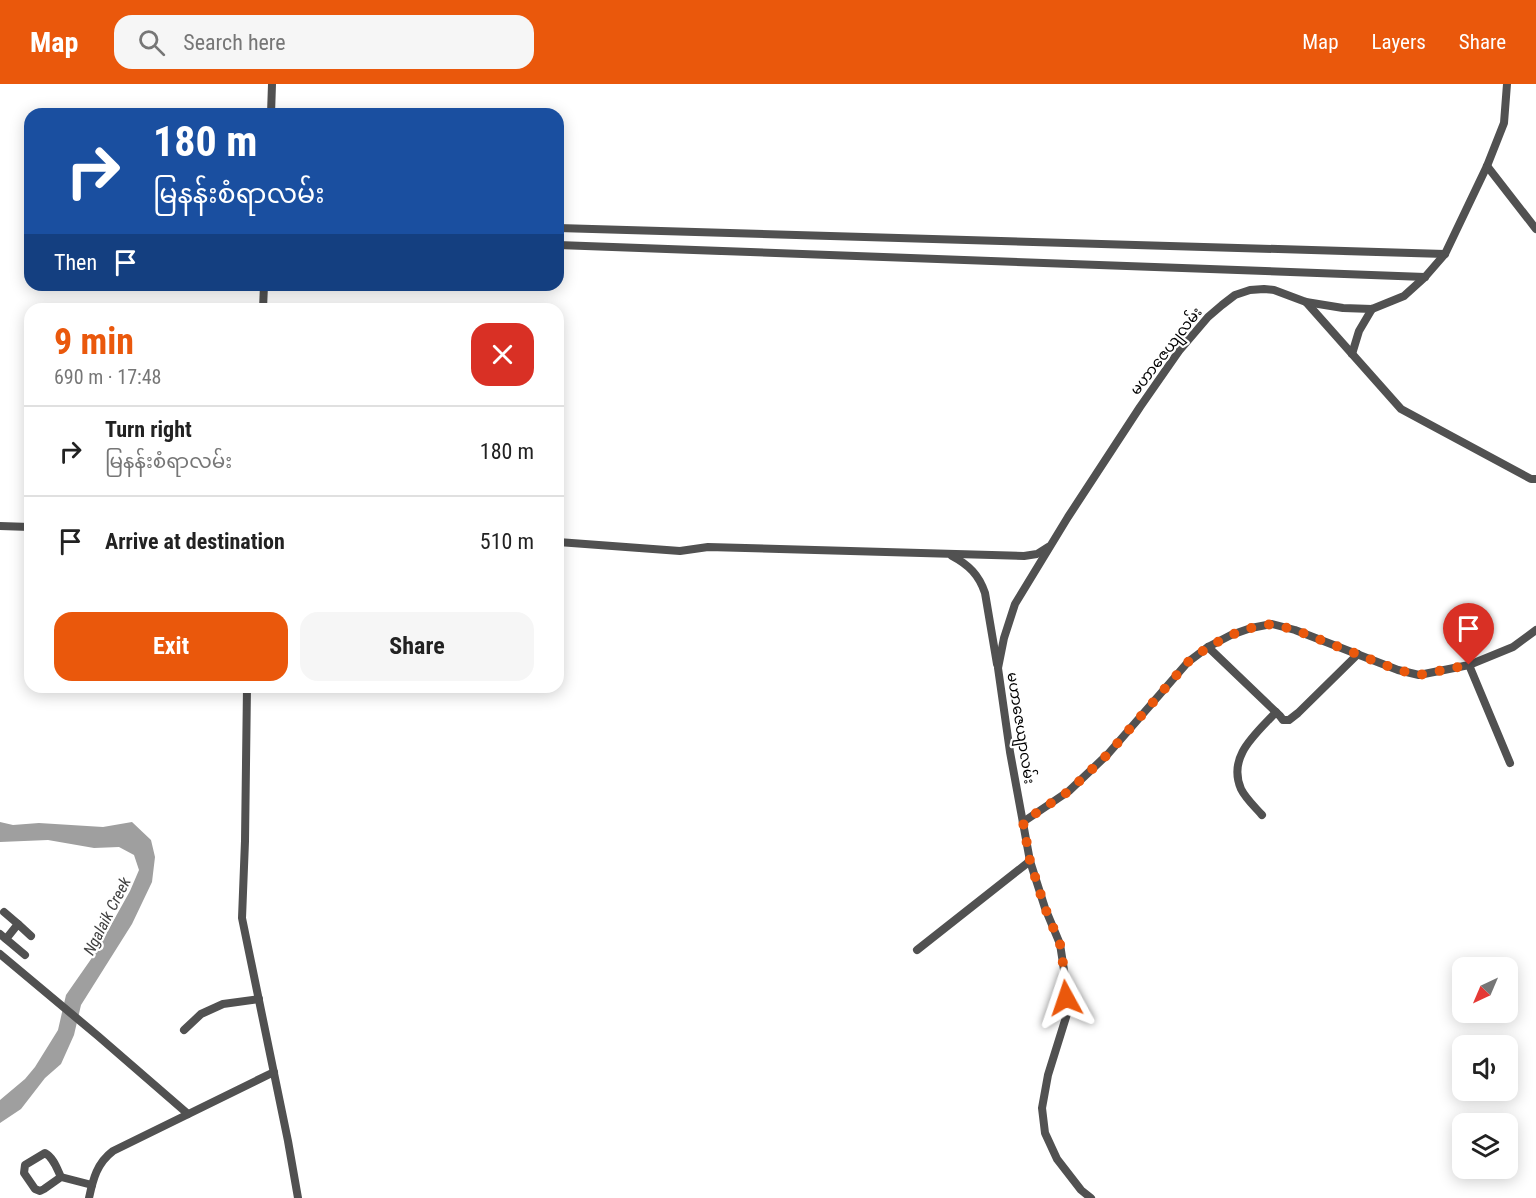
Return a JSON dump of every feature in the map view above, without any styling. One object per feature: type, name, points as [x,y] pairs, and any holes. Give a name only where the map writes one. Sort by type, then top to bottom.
[{"type":"street","points":[[271,108],[272,84]]},
{"type":"street","name":"မဟာဇေယျလမ်း","points":[[1037,569],[1140,407],[1179,351],[1208,317],[1235,295],[1250,290],[1274,290],[1306,302],[1343,308],[1372,309],[1404,296],[1425,277],[1445,254],[1487,166],[1504,123],[1507,84]]},
{"type":"street","points":[[1487,166],[1536,229]]},
{"type":"street","points":[[564,228],[1445,254]]},
{"type":"street","points":[[564,245],[1425,277]]},
{"type":"street","points":[[1306,302],[1401,409],[1531,479],[1536,478]]},
{"type":"street","points":[[1352,354],[1359,331],[1372,309]]},
{"type":"street","points":[[0,526],[24,527]]},
{"type":"street","points":[[564,542],[680,551],[708,547],[1024,556],[1037,554],[1049,547]]},
{"type":"street","points":[[948,554],[973,570],[981,582],[998,668]]},
{"type":"street","name":"မဟာဇေယျာလမ်း","points":[[1037,569],[1015,604],[1004,638],[998,668],[1030,861],[1045,908],[1060,944],[1066,983],[1066,1014],[1048,1075],[1042,1108],[1046,1133],[1057,1159],[1081,1190],[1091,1198]]},
{"type":"street","points":[[1023,822],[1069,791],[1108,754],[1188,662],[1208,647],[1231,635],[1272,624],[1295,630],[1398,670],[1419,675],[1469,665],[1512,647],[1536,630]]},
{"type":"street","points":[[1208,647],[1283,720],[1289,720],[1294,716],[1358,654]]},
{"type":"street","points":[[1469,665],[1510,763]]},
{"type":"street","points":[[247,693],[242,918],[298,1198]]},
{"type":"street","points":[[1262,815],[1242,789],[1238,778],[1238,760],[1243,749],[1276,712]]},
{"type":"street","points":[[917,950],[1030,861]]},
{"type":"street","points":[[4,912],[31,936]]},
{"type":"street","points":[[18,924],[3,937],[25,955]]},
{"type":"street","points":[[0,954],[188,1114]]},
{"type":"street","points":[[184,1030],[201,1014],[223,1004],[259,999]]},
{"type":"street","points":[[89,1198],[95,1174],[108,1155],[274,1072]]},
{"type":"street","points":[[61,1177],[49,1155],[45,1153],[25,1165],[24,1173],[40,1191],[61,1177],[92,1185]]},
{"type":"shaded area","points":[[0,822],[13,825],[39,823],[103,827],[132,822],[151,840],[155,857],[152,882],[132,924],[81,1005],[74,1035],[61,1064],[45,1078],[21,1109],[0,1123],[0,1100],[25,1079],[35,1067],[58,1030],[66,995],[96,952],[139,870],[134,855],[119,847],[94,848],[48,840],[0,842]]},
{"type":"route","points":[[1066,998],[1060,944],[1045,908],[1030,861],[1023,822],[1069,791],[1108,754],[1188,662],[1208,647],[1231,635],[1272,624],[1323,640],[1398,670],[1419,675],[1469,665]]},
{"type":"water label","name":"Ngalaik Creek","points":[[107,916]]}]
